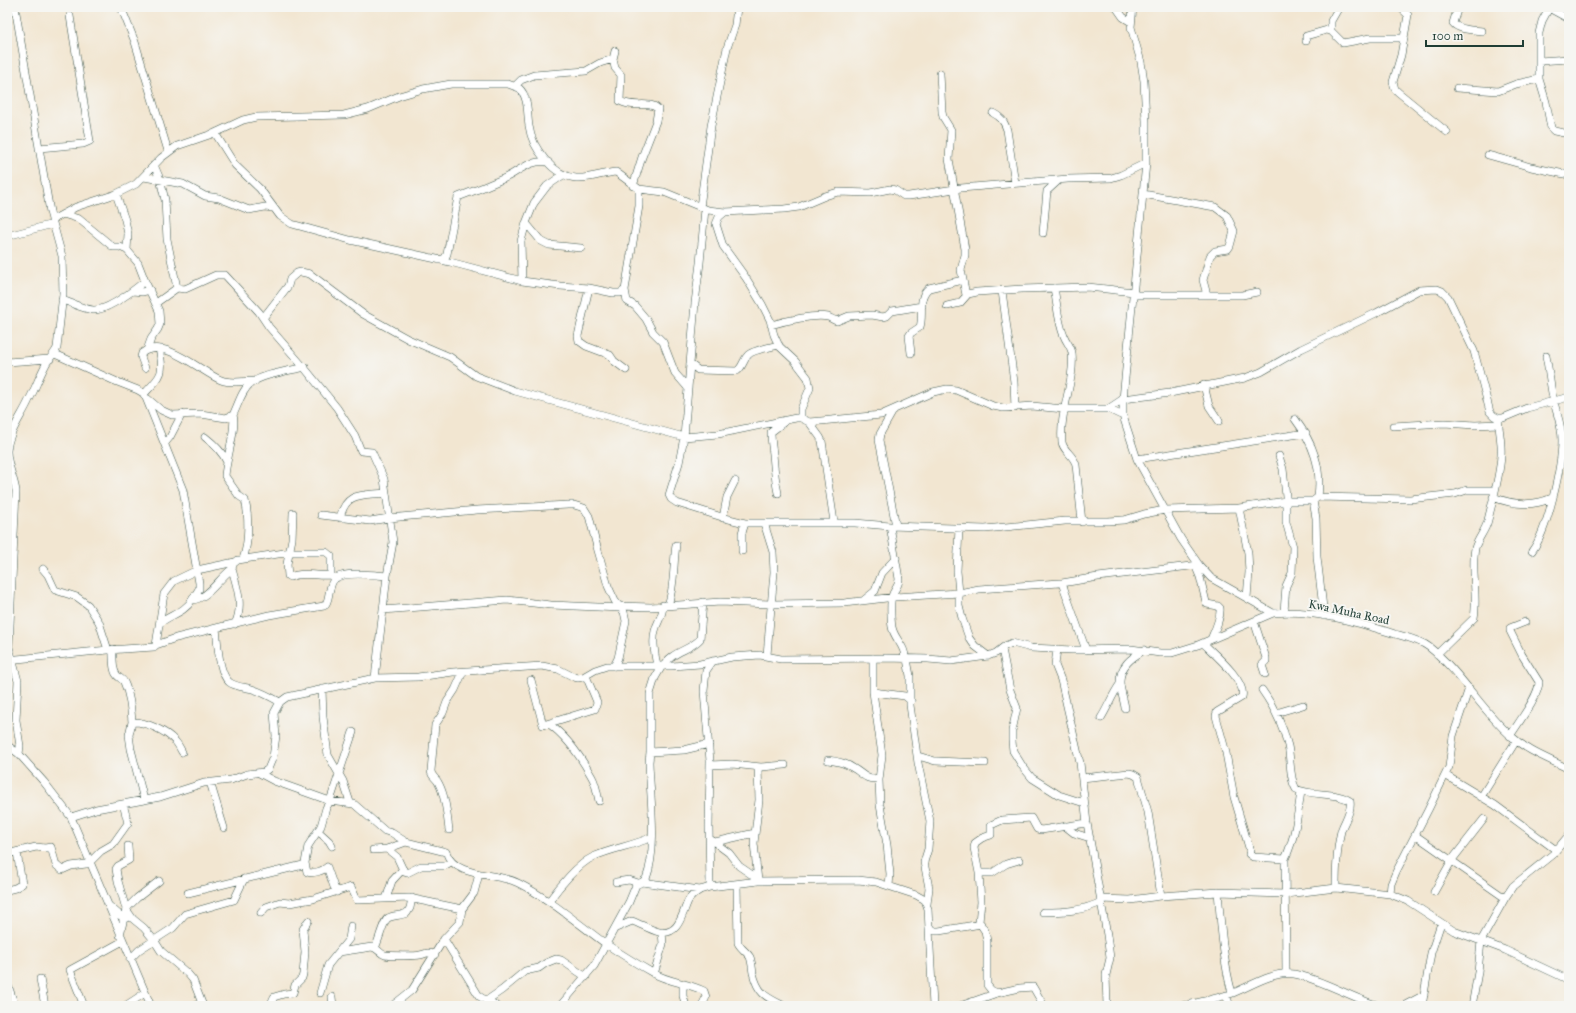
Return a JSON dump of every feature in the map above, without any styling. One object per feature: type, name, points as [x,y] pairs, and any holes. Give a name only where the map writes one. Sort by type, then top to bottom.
[{"type":"street","points":[[15,7],[52,222],[60,244],[62,256],[62,300],[59,332],[53,356],[45,365],[15,426],[7,449],[9,467],[16,490],[15,545],[9,603],[9,660],[18,681],[16,720],[20,746],[19,754]]},
{"type":"street","points":[[121,7],[135,42],[168,151]]},
{"type":"street","points":[[1116,7],[1123,17],[1131,22]]},
{"type":"street","points":[[1134,7],[1131,22],[1144,81],[1146,163],[1123,399],[1123,416],[1137,459],[1180,539],[1197,565],[1211,578],[1273,613]]},
{"type":"street","points":[[1339,7],[1330,21],[1331,31],[1343,43],[1370,38],[1404,38]]},
{"type":"street","points":[[1404,7],[1404,12],[1408,15],[1401,56],[1393,82],[1395,89],[1447,132]]},
{"type":"street","points":[[1458,7],[1453,23],[1454,25],[1459,28],[1482,31]]},
{"type":"street","points":[[737,8],[736,25],[727,48],[711,126],[684,437],[679,463],[669,489],[669,497],[677,503],[723,518],[745,523],[834,522],[893,526],[985,529],[1065,521],[1082,522],[1124,520],[1164,510],[1239,508],[1286,501],[1315,499],[1410,499],[1454,494],[1467,490],[1494,494],[1506,502],[1528,505],[1544,502],[1552,498]]},
{"type":"street","points":[[1569,18],[1548,8],[1542,21],[1539,33],[1539,79],[1546,102],[1551,128],[1554,132],[1569,134]]},
{"type":"street","points":[[39,148],[84,144],[89,142],[91,139],[70,16]]},
{"type":"street","points":[[1306,41],[1306,36],[1327,30],[1331,31]]},
{"type":"street","points":[[615,51],[613,58],[615,68],[621,75],[620,100],[628,105],[651,104],[658,109],[656,121],[642,157],[636,187],[639,206],[625,290],[628,301],[646,318],[653,332],[663,342],[675,373],[688,388]]},
{"type":"street","points":[[515,86],[521,80],[534,75],[586,71],[613,58]]},
{"type":"street","points":[[1539,61],[1569,59]]},
{"type":"street","points":[[940,74],[942,112],[943,117],[951,130],[949,159],[965,249],[961,270],[966,295],[963,301],[947,306]]},
{"type":"street","points":[[1458,88],[1498,91],[1516,84],[1539,79]]},
{"type":"street","points":[[7,236],[52,222],[76,207],[116,194],[136,184],[168,151],[177,146],[215,133],[242,120],[256,116],[329,116],[360,112],[424,89],[444,86],[508,84],[522,90],[525,96],[531,136],[548,162],[563,175],[579,178],[616,172],[636,187],[664,192],[704,209],[725,212],[799,207],[838,192],[870,193],[890,189],[895,190],[904,196],[954,188],[1059,180],[1111,178],[1146,163]]},
{"type":"street","points":[[993,113],[1000,116],[1004,121],[1007,130],[1014,183]]},
{"type":"street","points":[[215,133],[235,165],[260,189],[280,216],[292,224],[350,240],[522,281],[589,288],[614,293],[620,293],[625,290]]},
{"type":"street","points":[[1488,155],[1569,175]]},
{"type":"street","points":[[439,260],[445,258],[447,254],[458,197],[474,192],[507,177],[518,169],[536,162],[548,162]]},
{"type":"street","points":[[154,165],[160,179],[165,205],[167,239],[177,288]]},
{"type":"street","points":[[522,281],[521,241],[526,223],[534,203],[547,186],[563,175]]},
{"type":"street","points":[[144,176],[183,184],[205,196],[219,198],[249,210],[265,206],[273,208]]},
{"type":"street","points":[[1043,233],[1048,191],[1059,180]]},
{"type":"street","points":[[116,194],[126,220],[128,234],[127,250]]},
{"type":"street","points":[[1143,194],[1215,207],[1228,216],[1234,231],[1230,246],[1228,249],[1215,252],[1210,256],[1203,280],[1206,295]]},
{"type":"street","points":[[704,209],[716,224],[723,246],[753,287],[779,344],[804,373],[810,383],[810,388],[801,409],[802,418]]},
{"type":"street","points":[[716,224],[719,217],[725,212]]},
{"type":"street","points":[[63,214],[79,218],[113,247],[121,247],[127,250],[138,263],[159,311],[160,324],[158,330],[151,339],[147,350]]},
{"type":"street","points":[[526,223],[540,241],[549,245],[581,248]]},
{"type":"street","points":[[263,318],[288,286],[290,279],[297,273],[306,272],[363,314],[408,339],[450,357],[476,376],[515,391],[684,437],[718,434],[802,418],[809,422],[822,441],[834,522]]},
{"type":"street","points":[[156,304],[177,288],[185,289],[216,275],[225,275],[241,291],[269,327],[305,367],[337,408],[355,436],[361,451],[372,452],[382,472],[393,542],[387,576],[375,678]]},
{"type":"street","points":[[911,353],[909,336],[911,333],[920,328],[924,292],[929,288],[962,280]]},
{"type":"street","points":[[62,300],[93,310],[98,309],[121,299],[145,281]]},
{"type":"street","points":[[966,295],[977,292],[1088,287],[1134,294],[1242,295],[1257,292]]},
{"type":"street","points":[[589,288],[578,336],[579,342],[610,355],[614,361],[626,370]]},
{"type":"street","points":[[1054,288],[1062,331],[1072,354],[1064,409],[1062,444],[1073,457],[1076,465],[1082,522]]},
{"type":"street","points":[[133,291],[142,292],[150,290]]},
{"type":"street","points":[[1108,409],[1123,399],[1170,393],[1245,378],[1261,372],[1302,349],[1419,290],[1442,290],[1448,298],[1474,351],[1490,412],[1498,421],[1501,455],[1488,521],[1485,529],[1477,541],[1475,548],[1474,618],[1437,654]]},
{"type":"street","points":[[1002,291],[1014,382],[1015,408]]},
{"type":"street","points":[[771,324],[806,318],[828,317],[837,321],[849,316],[872,315],[883,317],[887,316],[892,311],[922,306]]},
{"type":"street","points":[[690,364],[698,370],[737,371],[741,368],[746,357],[750,353],[779,344]]},
{"type":"street","points":[[145,396],[162,371],[163,363],[159,349]]},
{"type":"street","points":[[145,368],[142,353],[147,350],[159,349],[184,359],[221,380],[232,382],[256,381]]},
{"type":"street","points":[[7,362],[53,356],[138,390],[166,413],[201,414],[226,418],[234,414]]},
{"type":"street","points":[[1532,551],[1542,532],[1552,498],[1562,441],[1558,415],[1553,400],[1546,356]]},
{"type":"street","points":[[243,559],[246,546],[247,510],[245,500],[239,496],[225,476],[236,422],[234,414],[244,391],[249,384],[305,367]]},
{"type":"street","points":[[1204,386],[1210,406],[1219,421]]},
{"type":"street","points":[[809,422],[881,415],[933,392],[947,389],[956,390],[993,406],[1003,408],[1032,406],[1064,409],[1108,409],[1123,416]]},
{"type":"street","points":[[145,396],[183,490],[199,589],[190,604],[177,614],[160,623]]},
{"type":"street","points":[[1393,426],[1444,423],[1475,425],[1498,421],[1553,400],[1569,397]]},
{"type":"street","points":[[893,411],[880,434],[893,526],[899,583],[892,598],[892,627],[904,651],[910,676],[911,701],[919,768],[930,821],[928,849],[924,862],[930,888],[926,904],[934,1006]]},
{"type":"street","points":[[165,444],[182,414]]},
{"type":"street","points":[[1295,419],[1306,433],[1316,456],[1318,475],[1315,499],[1316,557],[1324,616]]},
{"type":"street","points":[[778,493],[774,474],[773,452],[770,444],[771,432],[786,421]]},
{"type":"street","points":[[1137,459],[1306,433]]},
{"type":"street","points":[[205,437],[223,454],[227,462]]},
{"type":"street","points":[[1279,456],[1283,469],[1287,528],[1293,547],[1292,573],[1286,586],[1284,612]]},
{"type":"street","points":[[723,518],[727,497],[736,481]]},
{"type":"street","points":[[340,518],[344,505],[350,498],[386,493]]},
{"type":"street","points":[[320,515],[370,521],[476,510],[568,505],[581,506],[588,511],[608,586],[615,601],[620,606],[626,621],[618,658],[614,666]]},
{"type":"street","points":[[1239,508],[1248,553],[1249,572],[1247,598]]},
{"type":"street","points":[[293,513],[292,539],[286,569],[288,576],[298,573],[325,576],[387,576]]},
{"type":"street","points":[[742,551],[742,533],[745,523]]},
{"type":"street","points":[[764,523],[773,552],[774,572],[767,655]]},
{"type":"street","points":[[958,528],[957,571],[960,593],[959,606],[969,638],[975,646],[988,656]]},
{"type":"street","points":[[661,666],[654,634],[656,625],[662,616],[671,595],[676,545]]},
{"type":"street","points":[[9,660],[111,649],[144,649],[154,647],[176,638],[216,628],[324,606],[328,599],[334,576],[331,559],[329,554],[321,552],[289,553],[243,559],[233,565],[203,597],[198,600],[192,600]]},
{"type":"street","points":[[864,600],[875,591],[882,573],[896,558]]},
{"type":"street","points":[[156,645],[164,592],[177,578],[196,570],[233,565]]},
{"type":"street","points":[[233,565],[240,600],[239,615],[235,624]]},
{"type":"street","points":[[383,610],[507,600],[551,605],[646,607],[703,602],[771,604],[844,602],[960,593],[979,588],[1062,583],[1197,565]]},
{"type":"street","points":[[1197,565],[1207,604],[1218,606],[1220,608],[1216,628],[1211,639]]},
{"type":"street","points":[[43,569],[48,575],[55,590],[77,597],[88,605],[99,622],[111,649],[114,672],[122,679],[126,686],[130,701],[132,722],[129,735],[144,800]]},
{"type":"street","points":[[1062,583],[1084,650]]},
{"type":"street","points":[[560,1006],[594,966],[616,928],[636,885],[646,879],[648,875],[652,837],[649,762],[650,694],[661,666],[671,657],[700,638],[703,602]]},
{"type":"street","name":"Kwa Muha Road","points":[[586,676],[601,668],[614,666],[700,664],[732,657],[767,655],[781,659],[873,658],[951,661],[996,654],[1012,643],[1031,648],[1084,650],[1131,649],[1172,653],[1203,643],[1273,613],[1284,612],[1324,616],[1377,628],[1413,639],[1427,646],[1437,654],[1469,688],[1510,736],[1534,752],[1569,769]]},
{"type":"street","points":[[1254,621],[1266,658],[1262,665],[1265,674]]},
{"type":"street","points":[[1510,736],[1539,687],[1539,682],[1522,655],[1510,631],[1510,628],[1525,622]]},
{"type":"street","points":[[216,628],[223,674],[228,681],[233,685],[268,695],[280,702]]},
{"type":"street","points":[[1203,643],[1233,673],[1243,692],[1242,697],[1217,712],[1216,716],[1226,753],[1234,797],[1250,851],[1249,854],[1253,857],[1285,859]]},
{"type":"street","points":[[1002,649],[1010,690],[1017,708],[1012,731],[1013,751],[1027,773],[1032,778],[1059,795],[1084,803]]},
{"type":"street","points":[[1057,649],[1055,665],[1061,680],[1082,778],[1087,824],[1110,958],[1106,975],[1107,1006]]},
{"type":"street","points":[[1101,718],[1120,684],[1126,663],[1144,650]]},
{"type":"street","points":[[873,658],[873,692],[882,755],[879,778],[880,805],[887,845],[890,874],[889,886]]},
{"type":"street","points":[[710,887],[712,840],[710,765],[704,691],[708,668],[713,661]]},
{"type":"street","points":[[700,664],[706,675]]},
{"type":"street","points":[[71,817],[96,809],[144,800],[210,782],[231,780],[247,774],[259,773],[268,769],[276,736],[274,713],[280,702],[287,696],[375,678],[418,677],[542,666],[558,669],[574,677],[583,678],[586,676],[597,702],[596,709],[543,725],[531,680]]},
{"type":"street","points":[[449,830],[446,806],[439,784],[431,774],[435,725],[443,713],[447,702],[455,690],[463,672]]},
{"type":"street","points":[[1120,684],[1125,708]]},
{"type":"street","points":[[1390,894],[1391,884],[1396,872],[1446,775],[1449,767],[1453,736],[1469,688]]},
{"type":"street","points":[[322,690],[323,717],[328,755],[346,786],[350,802]]},
{"type":"street","points":[[1262,690],[1276,713],[1288,747],[1293,784],[1296,788],[1301,791],[1343,798],[1350,801],[1348,816],[1342,828],[1339,839],[1336,888]]},
{"type":"street","points":[[873,692],[905,696],[911,701]]},
{"type":"street","points":[[1276,713],[1303,705]]},
{"type":"street","points":[[132,722],[156,728],[174,740],[182,752]]},
{"type":"street","points":[[549,724],[561,732],[585,766],[594,782],[599,801]]},
{"type":"street","points":[[337,892],[328,867],[311,874],[307,872],[305,863],[308,846],[321,826],[353,732]]},
{"type":"street","points":[[1481,798],[1516,741]]},
{"type":"street","points":[[650,752],[684,750],[709,744]]},
{"type":"street","points":[[7,745],[19,754],[44,782],[71,817],[144,993],[151,1006]]},
{"type":"street","points":[[918,756],[935,761],[985,763]]},
{"type":"street","points":[[828,760],[854,768],[864,777],[872,779],[879,778]]},
{"type":"street","points":[[710,765],[785,765]]},
{"type":"street","points":[[758,766],[759,795],[755,833],[755,854],[758,880]]},
{"type":"street","points":[[259,773],[274,781],[330,801],[350,802],[359,807],[366,815],[372,818],[378,826],[406,842],[446,852],[451,862],[466,871],[508,879],[549,901],[606,944],[654,974],[704,991],[706,996],[702,1006]]},
{"type":"street","points":[[1082,778],[1129,773],[1138,777],[1148,812],[1161,896]]},
{"type":"street","points":[[1446,775],[1513,818],[1556,850]]},
{"type":"street","points":[[210,782],[224,828]]},
{"type":"street","points":[[1286,974],[1285,859],[1289,850],[1297,819],[1301,791]]},
{"type":"street","points":[[7,854],[36,847],[51,847],[56,865],[62,870],[71,866],[86,864],[112,844],[127,825],[128,821],[123,804]]},
{"type":"street","points":[[997,993],[991,990],[987,985],[987,941],[986,934],[979,919],[981,902],[979,873],[974,846],[978,840],[991,835],[991,825],[993,823],[1002,820],[1029,818],[1033,820],[1039,830],[1087,824]]},
{"type":"street","points":[[1434,892],[1452,860],[1484,819]]},
{"type":"street","points":[[1065,826],[1074,833],[1090,838]]},
{"type":"street","points":[[318,831],[330,841],[332,846]]},
{"type":"street","points":[[712,840],[755,833]]},
{"type":"street","points":[[1415,835],[1505,898]]},
{"type":"street","points":[[1472,1006],[1481,941],[1505,898],[1513,886],[1556,850],[1569,835]]},
{"type":"street","points":[[549,901],[573,873],[592,857],[632,845],[652,837]]},
{"type":"street","points":[[712,840],[729,853],[739,866],[758,880]]},
{"type":"street","points":[[373,850],[387,849],[406,842]]},
{"type":"street","points":[[128,846],[129,860],[118,866],[116,869],[126,909],[133,919],[144,928],[161,951],[193,980],[203,1004],[194,1006]]},
{"type":"street","points":[[387,849],[397,856],[404,872],[409,873],[421,866],[444,866],[451,862]]},
{"type":"street","points":[[7,890],[22,884],[17,852]]},
{"type":"street","points":[[979,873],[992,873],[1006,864],[1019,860]]},
{"type":"street","points":[[188,893],[303,865],[305,863]]},
{"type":"street","points":[[386,899],[392,881],[403,869]]},
{"type":"street","points":[[392,1006],[412,990],[444,938],[460,922],[462,909],[474,893],[479,874]]},
{"type":"street","points":[[130,959],[154,940],[173,928],[182,916],[187,913],[234,900],[244,879]]},
{"type":"street","points":[[616,882],[629,880],[700,890]]},
{"type":"street","points":[[616,928],[632,921],[662,932],[676,927],[688,901],[693,894],[700,890],[710,887],[758,880],[858,880],[889,886],[921,897],[926,904]]},
{"type":"street","points":[[121,938],[123,918],[126,909],[137,898],[159,881]]},
{"type":"street","points":[[737,884],[738,943],[750,957],[755,982],[758,988],[765,997],[784,1006]]},
{"type":"street","points":[[261,913],[266,907],[280,902],[289,903],[322,897],[325,894],[351,887],[357,900],[412,898],[462,909]]},
{"type":"street","points":[[1043,912],[1062,912],[1091,906],[1100,900],[1130,900],[1218,892],[1286,894],[1336,888],[1390,894],[1408,901],[1454,931],[1505,950],[1569,980]]},
{"type":"street","points":[[1218,892],[1230,1006]]},
{"type":"street","points":[[375,948],[385,921],[388,918],[407,913],[410,908],[412,898]]},
{"type":"street","points":[[106,903],[123,918],[133,919]]},
{"type":"street","points":[[270,1006],[274,998],[284,994],[293,993],[295,985],[302,978],[305,952],[303,929],[308,922]]},
{"type":"street","points":[[1422,1006],[1431,953],[1436,934],[1441,923]]},
{"type":"street","points":[[929,927],[939,932],[981,924]]},
{"type":"street","points":[[320,993],[328,965],[349,939],[351,926]]},
{"type":"street","points":[[654,974],[663,944],[662,932]]},
{"type":"street","points":[[84,1006],[70,970],[121,938]]},
{"type":"street","points":[[444,938],[479,996],[485,1003]]},
{"type":"street","points":[[339,952],[363,948],[375,948],[380,953],[387,955],[420,956],[426,952],[435,954]]},
{"type":"street","points":[[485,1003],[525,971],[539,968],[556,959],[561,960],[586,977]]},
{"type":"street","points":[[1182,1006],[1229,994],[1270,978],[1286,974],[1293,974],[1320,983],[1349,996],[1380,1006]]},
{"type":"street","points":[[40,979],[45,1006]]},
{"type":"street","points":[[683,984],[683,996],[686,1006]]},
{"type":"street","points":[[960,1006],[997,993],[1033,987],[1044,1006]]},
{"type":"street","points":[[9,988],[15,1006]]},
{"type":"street","points":[[125,1006],[144,993]]},
{"type":"street","points":[[1403,1006],[1424,995]]},
{"type":"street","points":[[332,997],[333,1006]]},
{"type":"street","points":[[485,1003],[492,1002],[496,1006]]}]
